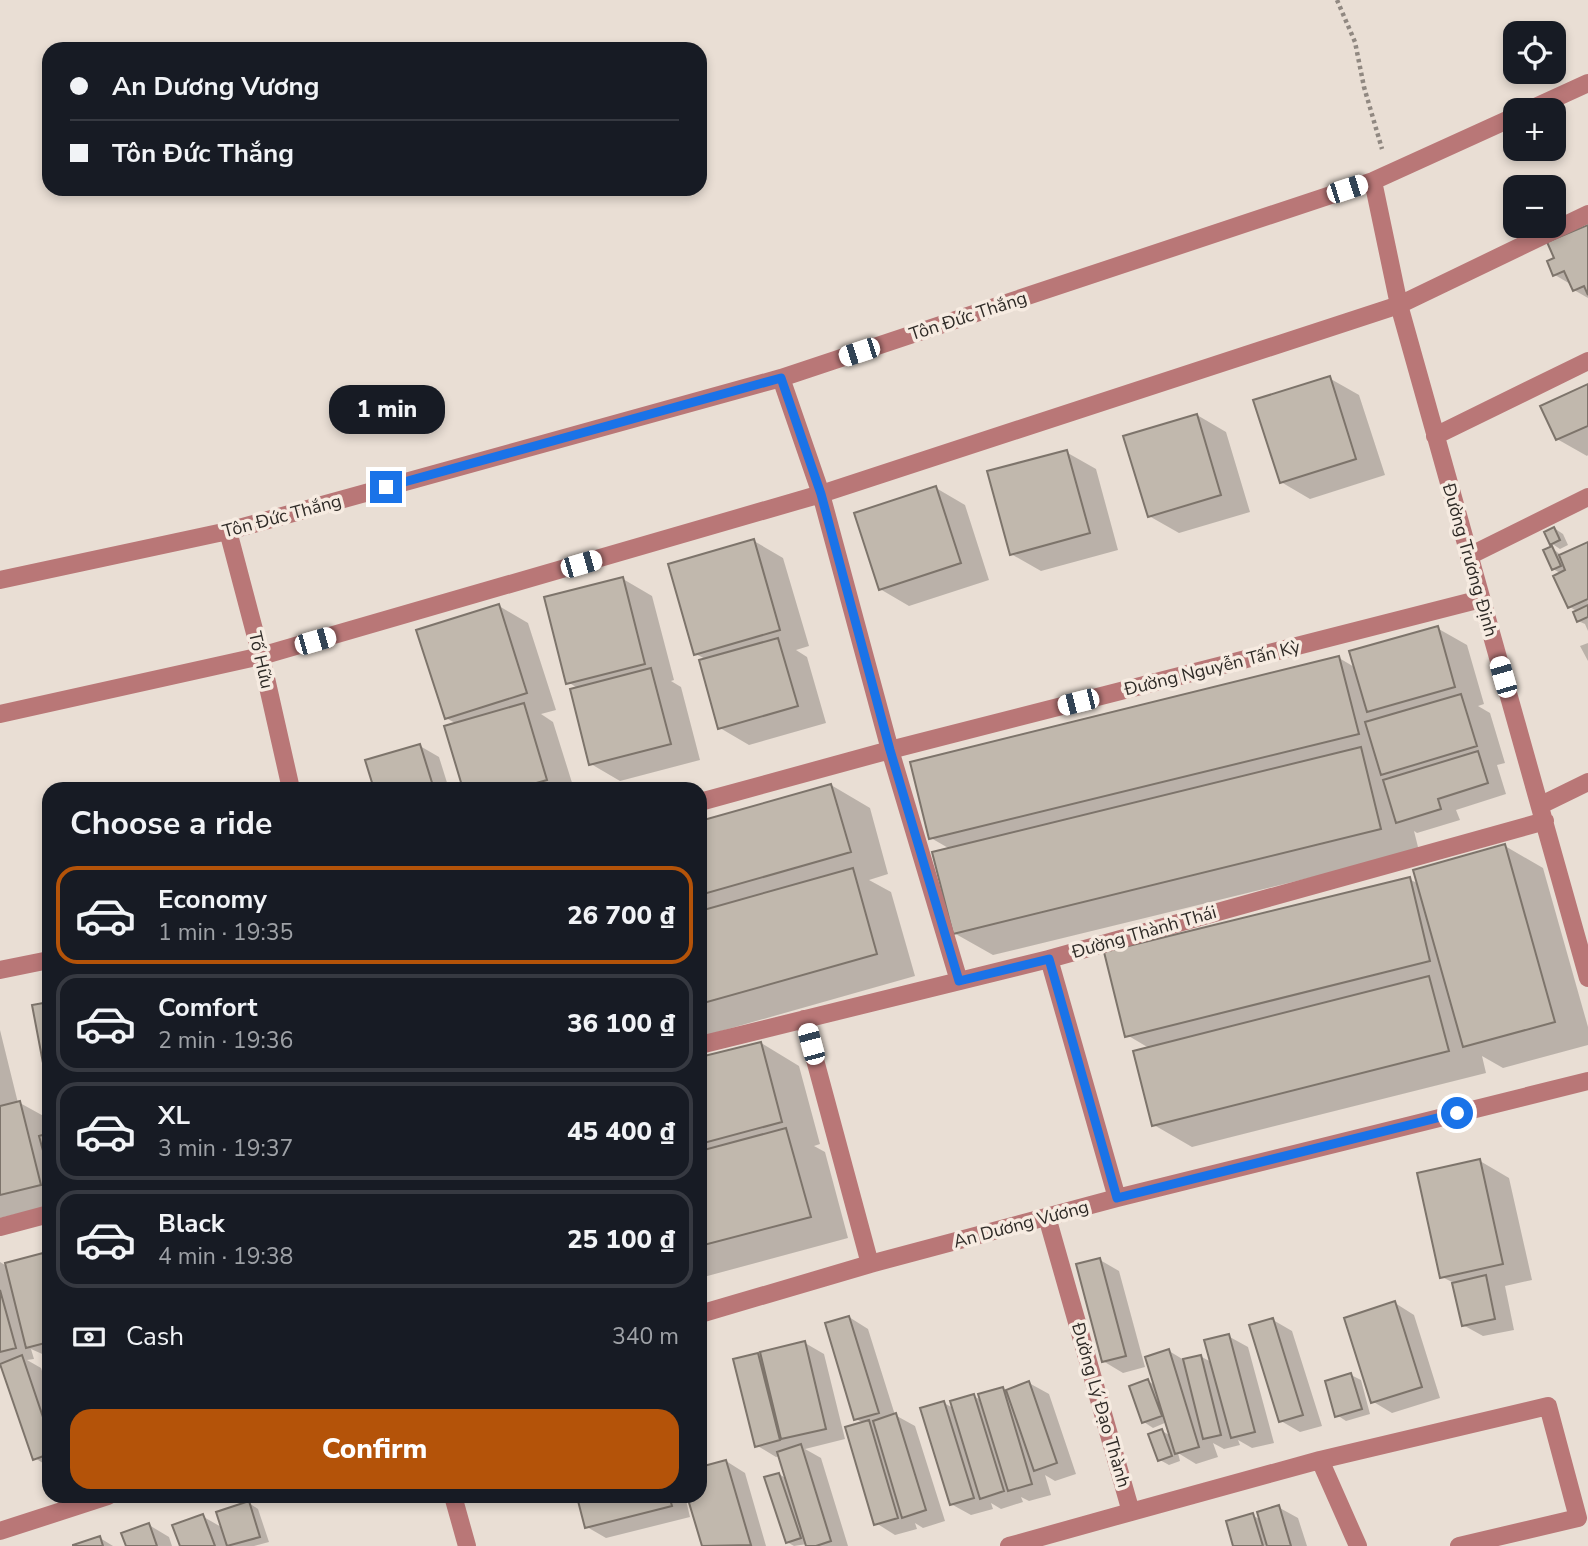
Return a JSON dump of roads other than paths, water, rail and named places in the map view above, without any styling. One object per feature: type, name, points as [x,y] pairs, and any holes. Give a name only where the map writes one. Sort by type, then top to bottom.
[{"type":"street","points":[[1555,98],[1588,83]]},
{"type":"street","name":"Tôn Đức Thắng","points":[[0,580],[228,531],[781,378],[1381,177],[1503,122]]},
{"type":"street","name":"Đường Trương Định","points":[[1381,177],[1399,304],[1588,978]]},
{"type":"street","points":[[0,714],[261,656],[821,494],[1399,304],[1588,214]]},
{"type":"street","points":[[1435,436],[1588,361]]},
{"type":"street","points":[[781,378],[821,494],[890,750],[959,981]]},
{"type":"street","points":[[1469,556],[1588,497]]},
{"type":"street","name":"Tố Hữu","points":[[228,531],[261,656],[288,782]]},
{"type":"street","name":"Đường Nguyễn Tấn Kỳ","points":[[707,800],[890,750],[1481,599]]},
{"type":"street","name":"Đường Thành Thái","points":[[707,1043],[1049,959],[1543,813],[1588,782]]},
{"type":"street","points":[[1049,959],[1117,1198]]},
{"type":"street","points":[[0,970],[42,961]]},
{"type":"street","points":[[804,1019],[870,1264]]},
{"type":"street","name":"An Dương Vương","points":[[707,1312],[870,1264],[1117,1198],[1588,1081]]},
{"type":"street","points":[[0,1227],[42,1216]]},
{"type":"street","name":"Đường Lý Đạo Thành","points":[[1009,1546],[1131,1511],[1047,1217]]},
{"type":"street","points":[[1131,1511],[1320,1460],[1548,1406],[1578,1518],[1459,1546]]},
{"type":"street","points":[[1320,1460],[1358,1546]]},
{"type":"street","points":[[0,1531],[86,1503]]},
{"type":"street","points":[[455,1503],[467,1546]]}]
